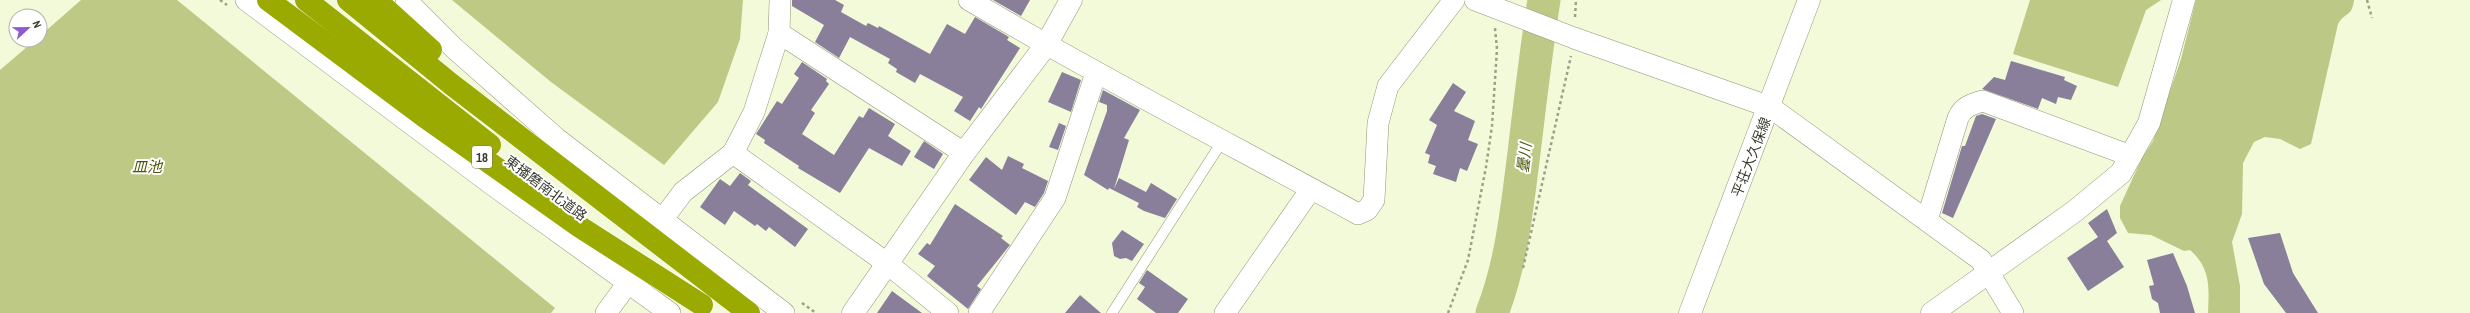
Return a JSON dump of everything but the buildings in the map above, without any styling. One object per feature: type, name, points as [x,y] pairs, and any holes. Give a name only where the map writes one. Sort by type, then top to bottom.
[{"type":"highway","name":"18","points":[[268,0],[422,115],[574,222],[707,309]]},
{"type":"highway","name":"東播磨南北道路","points":[[306,0],[434,103],[707,309]]},
{"type":"highway","name":"東播磨南北道路","points":[[348,0],[451,84],[749,313]]},
{"type":"highway","points":[[376,0],[595,195]]},
{"type":"street","points":[[246,0],[458,160],[670,313]]},
{"type":"street","points":[[406,0],[454,49],[556,138],[784,313]]},
{"type":"street","points":[[662,220],[683,192],[733,153],[754,112],[778,33],[780,0]]},
{"type":"street","points":[[969,0],[1096,74],[1223,140],[1358,214],[1367,210],[1374,200],[1378,123],[1388,86],[1454,0]]},
{"type":"street","points":[[853,313],[964,153],[1046,45],[1071,0]]},
{"type":"street","name":"平荘大久保線","points":[[1690,313],[1770,107],[1809,0]]},
{"type":"street","points":[[1932,313],[2100,192],[2121,173],[2149,123],[2184,0]]},
{"type":"street","points":[[1484,3],[1574,38],[1770,107],[1981,260],[1988,274],[2013,313]]},
{"type":"street","points":[[778,33],[964,153]]},
{"type":"street","points":[[979,313],[1055,198],[1096,74]]},
{"type":"street","points":[[1927,220],[1958,118],[1962,111],[1972,104],[1983,102],[2131,156]]},
{"type":"street","points":[[733,153],[888,264],[948,313]]},
{"type":"street","points":[[1225,313],[1312,189]]},
{"type":"street","points":[[606,313],[628,283]]},
{"type":"lane","points":[[1112,313],[1223,140]]},
{"type":"path","points":[[2367,0],[2372,18]]},
{"type":"path","points":[[1448,313],[1468,260],[1486,168],[1492,126],[1497,49],[1484,3]]},
{"type":"path","points":[[1524,268],[1566,87],[1574,38]]},
{"type":"shaded area","points":[[2196,0],[2354,0],[2350,12],[2338,24],[2311,144],[2300,149],[2280,139],[2265,137],[2254,142],[2243,163],[2242,214],[2232,242],[2240,286],[2240,313],[2208,313],[2209,295],[2207,279],[2202,264],[2197,257],[2190,250],[2184,251],[2151,235],[2128,233],[2120,218],[2120,206],[2142,158],[2153,141],[2181,59]]},
{"type":"water","name":"皿池","points":[[81,0],[177,0],[555,308],[551,313],[0,313],[0,70],[26,48],[48,48],[48,29]]},
{"type":"water","points":[[452,0],[743,0],[740,39],[718,102],[664,165],[551,82]]},
{"type":"water","points":[[2030,0],[2161,0],[2146,10],[2118,87],[2013,54]]},
{"type":"waterway","name":"曇川","points":[[1492,313],[1499,294],[1513,234],[1544,0]]}]
